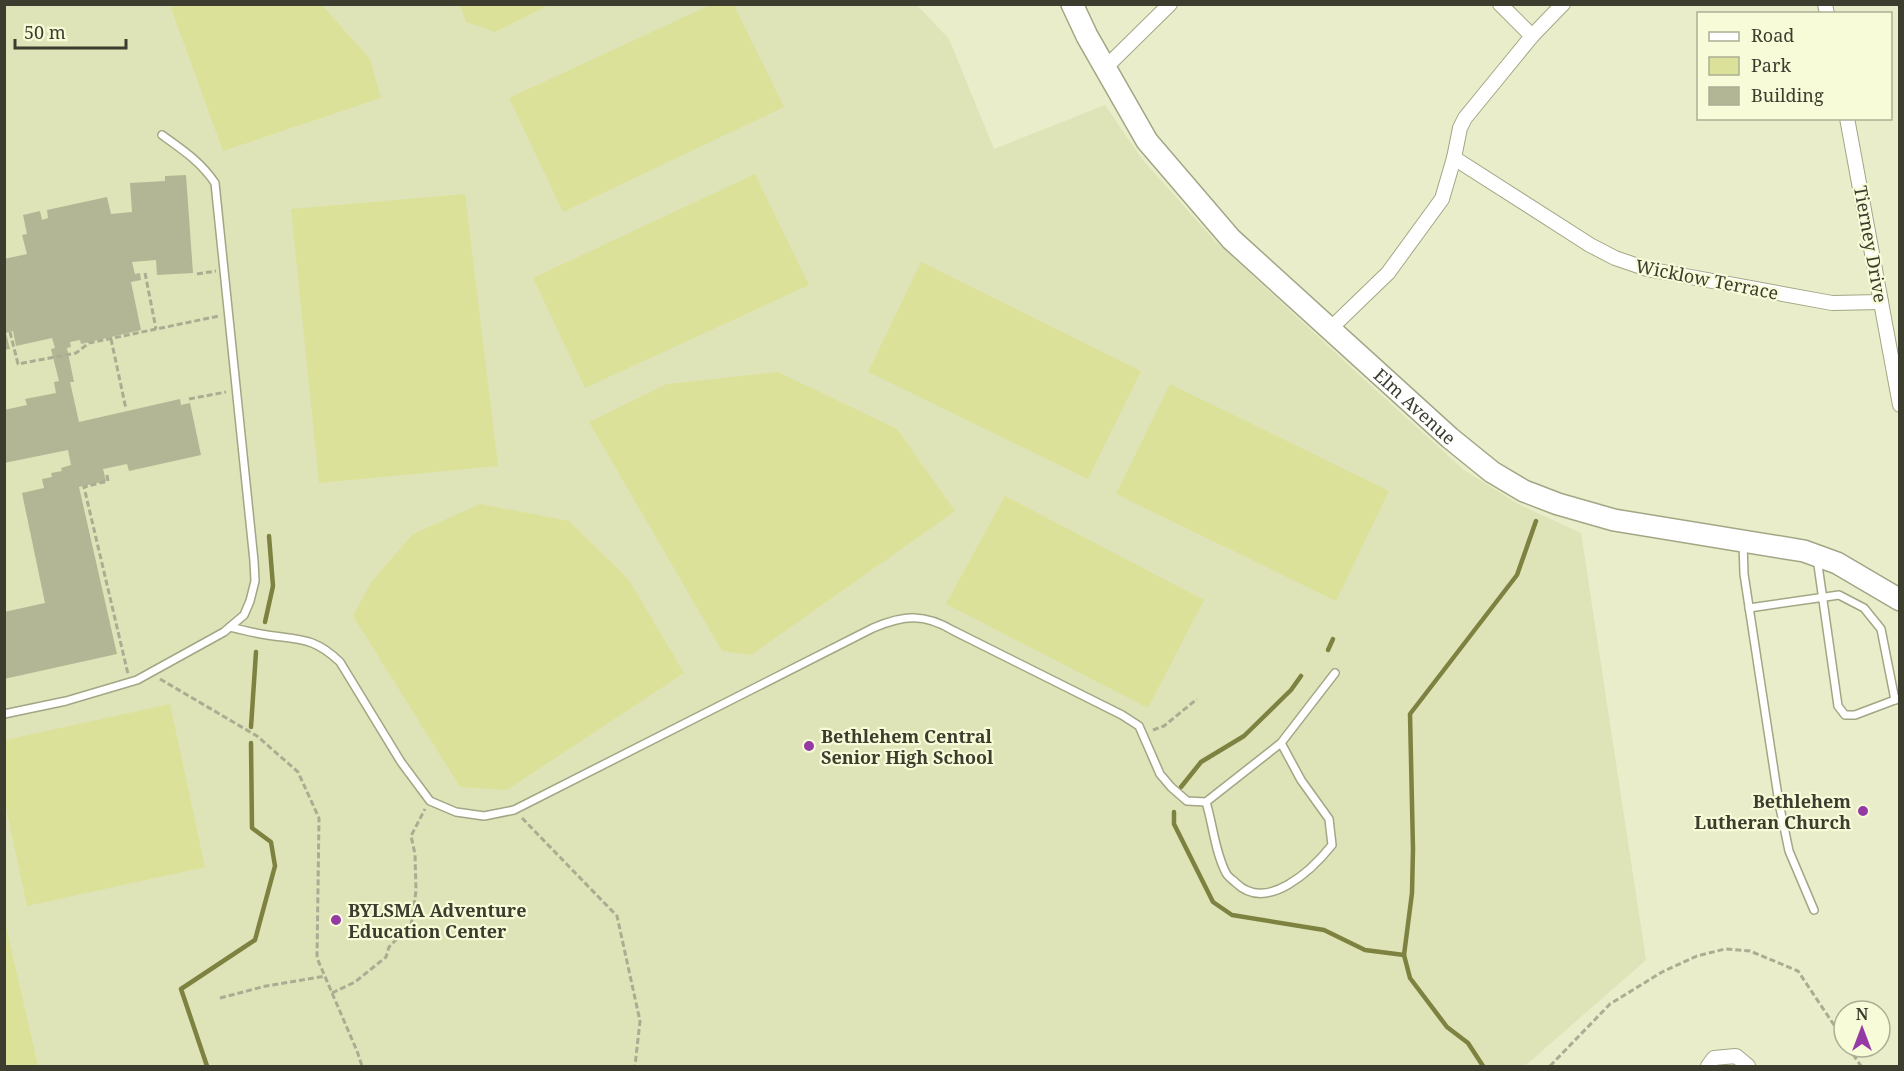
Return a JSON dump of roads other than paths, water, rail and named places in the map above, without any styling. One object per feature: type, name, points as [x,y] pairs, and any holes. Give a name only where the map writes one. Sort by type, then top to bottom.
[{"type":"main road","name":"Elm Avenue","points":[[1072,4],[1087,36],[1147,141],[1224,230],[1450,438],[1492,472],[1524,491],[1558,504],[1614,520],[1804,551],[1837,563],[1899,600]]},
{"type":"street","points":[[1105,68],[1170,4]]},
{"type":"street","points":[[1500,4],[1532,36]]},
{"type":"street","points":[[1330,329],[1388,273],[1442,199],[1460,128],[1465,118],[1532,36],[1563,4]]},
{"type":"street","name":"Tierney Drive","points":[[1847,120],[1881,302],[1897,369],[1899,405]]},
{"type":"street","name":"Wicklow Terrace","points":[[1454,158],[1590,245],[1615,258],[1647,269],[1832,303],[1881,302]]},
{"type":"street","points":[[1708,1066],[1714,1058],[1736,1056],[1748,1066]]},
{"type":"lane","points":[[4,714],[66,701],[130,682],[150,673],[224,632],[243,615],[250,601],[255,581],[215,183],[206,169],[192,156],[162,135]]},
{"type":"lane","points":[[1742,540],[1744,574],[1779,803],[1789,851],[1814,910]]},
{"type":"lane","points":[[1749,608],[1822,597],[1839,595],[1864,608],[1881,628],[1897,699],[1856,715],[1845,715],[1838,705],[1822,597],[1816,556]]},
{"type":"lane","points":[[230,627],[313,642],[327,649],[340,662],[401,762],[430,801],[456,812],[484,816],[514,810],[873,627],[906,617],[938,622],[1122,715],[1139,726],[1160,774],[1187,801],[1206,802],[1281,743],[1335,673]]},
{"type":"lane","points":[[1206,802],[1227,875],[1244,891],[1267,893],[1290,884],[1316,865],[1332,845],[1329,819],[1301,780],[1281,743]]},
{"type":"waterway","points":[[1483,1066],[1468,1043],[1447,1027],[1410,978],[1404,955],[1412,893],[1410,714],[1517,575],[1536,521]]},
{"type":"waterway","points":[[265,622],[273,586],[269,536]]},
{"type":"waterway","points":[[1328,650],[1333,639]]},
{"type":"waterway","points":[[251,727],[256,652]]},
{"type":"waterway","points":[[1181,787],[1201,762],[1244,736],[1291,690],[1301,676]]},
{"type":"waterway","points":[[207,1066],[181,989],[255,940],[275,866],[271,842],[252,828],[251,743]]},
{"type":"waterway","points":[[1174,812],[1174,824],[1213,902],[1232,915],[1324,930],[1365,950],[1404,955]]},
{"type":"place","name":"Bethlehem Central Senior High School","points":[[809,746]]},
{"type":"place","name":"Bethlehem Lutheran Church","points":[[1863,811]]},
{"type":"place","name":"BYLSMA Adventure Education Center","points":[[336,920]]}]
